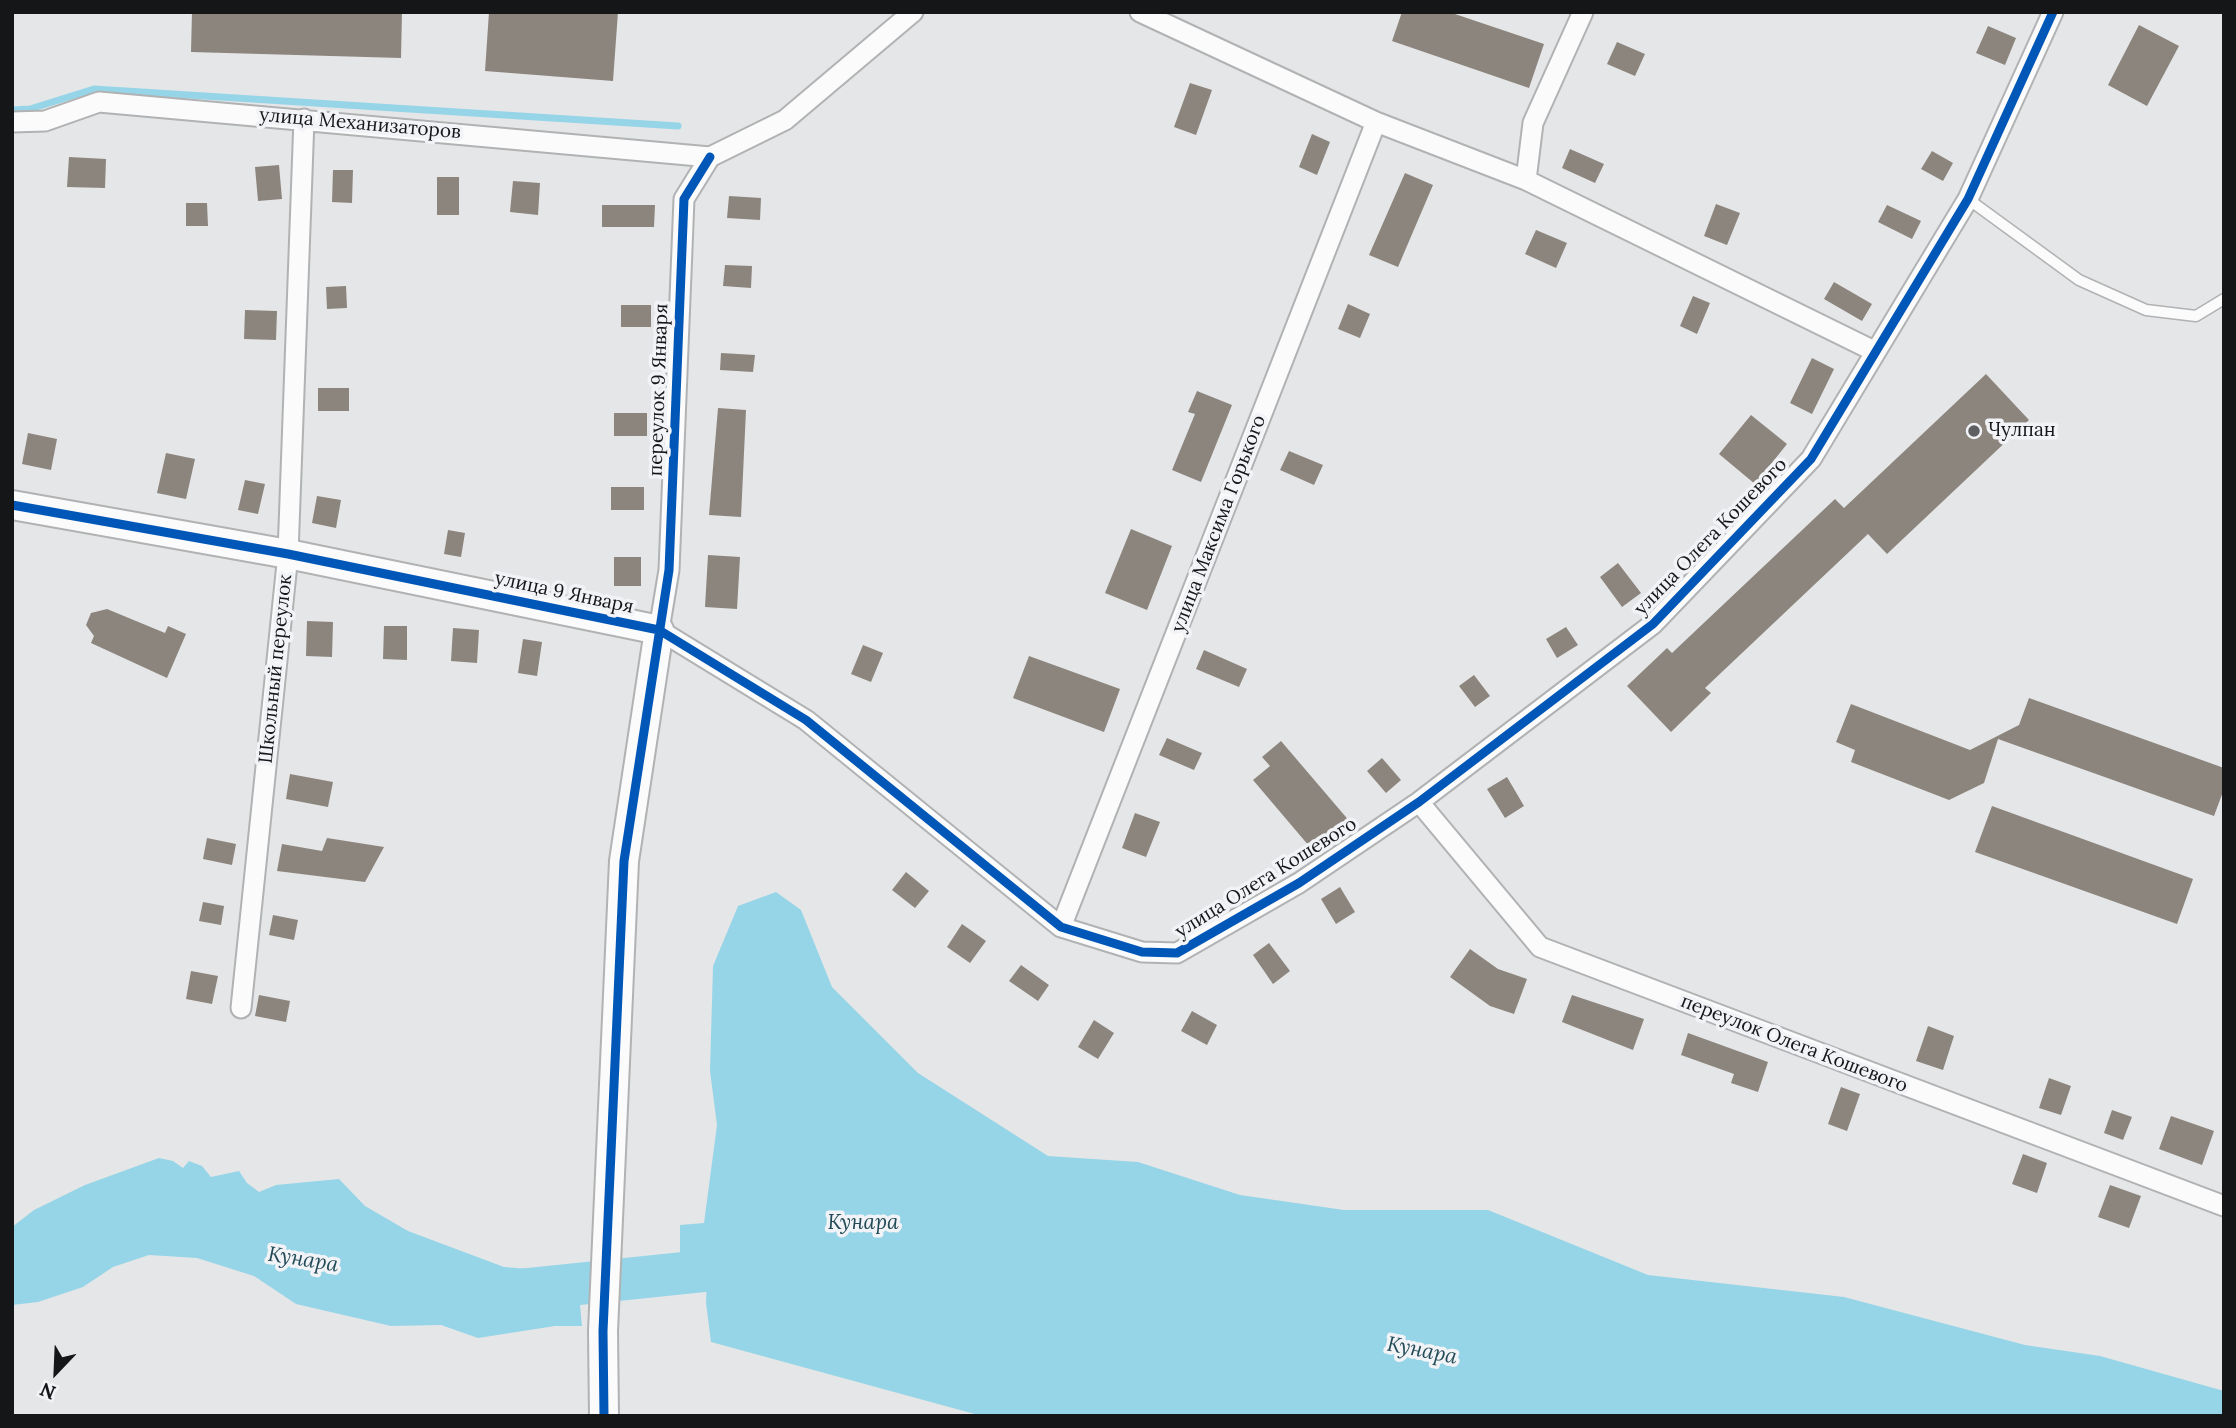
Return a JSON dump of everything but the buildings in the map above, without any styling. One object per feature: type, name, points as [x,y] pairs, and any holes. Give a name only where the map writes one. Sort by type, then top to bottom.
[{"type":"street","points":[[710,157],[785,120],[913,12]]},
{"type":"street","points":[[1140,12],[1376,122],[1526,180],[1874,351]]},
{"type":"street","points":[[1526,180],[1533,123],[1583,12]]},
{"type":"street","name":"улица Олега Кошевого","points":[[1061,927],[1142,952],[1177,953],[1299,883],[1419,802],[1653,624],[1811,458],[1968,199],[2053,12]]},
{"type":"street","name":"улица Механизаторов","points":[[12,122],[45,121],[99,102],[304,118],[710,157]]},
{"type":"street","name":"Школьный переулок","points":[[241,1008],[288,554],[304,118]]},
{"type":"street","name":"улица Максима Горького","points":[[1061,927],[1376,122]]},
{"type":"street","name":"переулок 9 Января","points":[[659,630],[669,570],[684,199],[710,157]]},
{"type":"street","name":"улица 9 Января","points":[[12,505],[288,554],[659,630],[806,720],[1061,927]]},
{"type":"street","points":[[604,1416],[603,1331],[624,861],[659,630]]},
{"type":"street","name":"переулок Олега Кошевого","points":[[1419,802],[1540,947],[2224,1206]]},
{"type":"lane","points":[[1968,199],[2079,280],[2146,310],[2196,316],[2224,299]]},
{"type":"water","name":"Кунара","points":[[776,892],[801,910],[832,987],[918,1073],[1048,1156],[1138,1162],[1240,1195],[1344,1210],[1488,1210],[1648,1275],[1844,1297],[2025,1345],[2100,1356],[2224,1391],[2224,1416],[982,1416],[711,1342],[706,1303],[707,1278],[680,1272],[680,1225],[704,1223],[717,1125],[710,1071],[713,966],[738,906]]},
{"type":"water","name":"Кунара","points":[[159,1158],[173,1161],[183,1168],[189,1161],[202,1166],[211,1177],[239,1171],[247,1183],[259,1192],[276,1185],[339,1179],[365,1206],[408,1231],[504,1267],[577,1273],[582,1326],[555,1326],[478,1338],[441,1325],[391,1326],[296,1304],[254,1276],[197,1258],[149,1255],[113,1267],[83,1287],[38,1302],[12,1305],[12,1227],[34,1210],[85,1185]]},
{"type":"waterway","points":[[12,110],[30,109],[94,89],[678,126]]},
{"type":"waterway","name":"Кунара","points":[[520,1290],[742,1267]]},
{"type":"cycle path","points":[[12,505],[288,554],[659,630],[806,720],[1061,927],[1142,952],[1177,953],[1299,883],[1419,802],[1653,624],[1811,459],[1968,199],[2053,12]]},
{"type":"cycle path","points":[[604,1416],[603,1331],[624,861],[669,570],[684,199],[710,157]]},
{"type":"place","name":"Чулпан","points":[[1974,431]]}]
